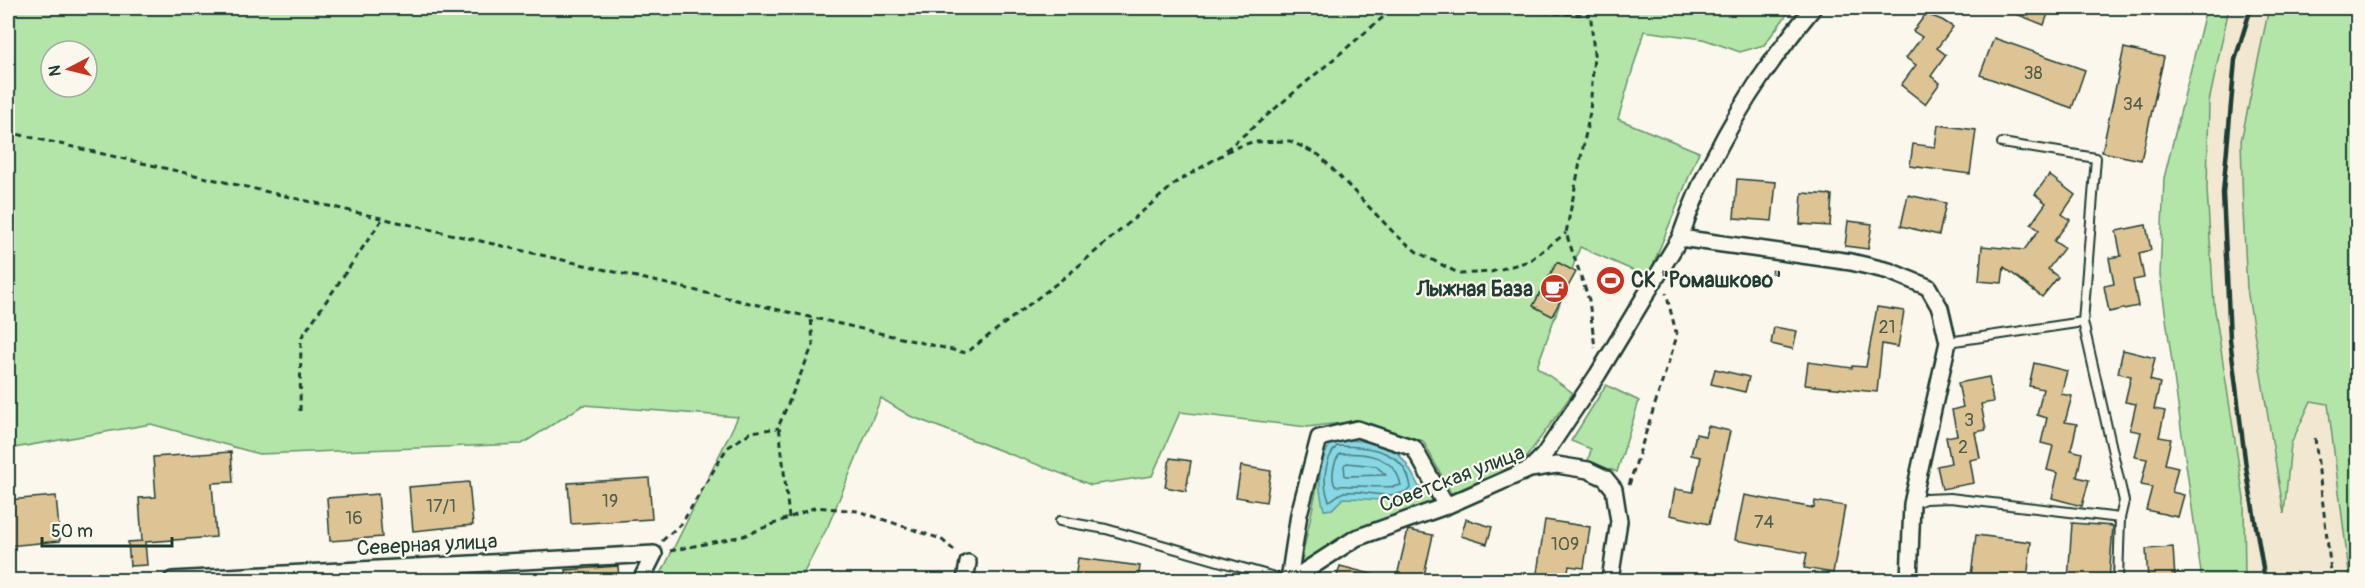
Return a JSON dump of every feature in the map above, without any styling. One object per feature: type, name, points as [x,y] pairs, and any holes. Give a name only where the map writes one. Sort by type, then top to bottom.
[{"type":"street","points":[[1530,469],[1544,455],[1598,374],[1680,238],[1694,198],[1737,110],[1779,49],[1813,8]]},
{"type":"street","points":[[1680,238],[1851,262],[1888,271],[1928,287],[1940,308],[1948,342],[1912,504],[1909,580]]},
{"type":"street","points":[[1288,580],[1299,514],[1319,438],[1357,429],[1414,448],[1446,506]]},
{"type":"street","name":"Советская улица","points":[[1288,580],[1356,538],[1446,506],[1530,469],[1557,465],[1588,470],[1605,478],[1614,489],[1619,521],[1610,580]]},
{"type":"street","points":[[641,580],[650,554]]},
{"type":"street","name":"Северная улица","points":[[172,580],[650,554]]},
{"type":"street","points":[[965,580],[968,563]]},
{"type":"lane","points":[[2001,142],[2096,158],[2083,322],[2124,501],[2120,518],[2118,580]]},
{"type":"lane","points":[[1948,342],[2083,322]]},
{"type":"lane","points":[[1912,504],[1925,499],[1950,498],[2120,518]]},
{"type":"lane","points":[[1060,521],[1106,529],[1288,580]]},
{"type":"path","points":[[1218,157],[1394,8]]},
{"type":"path","points":[[1460,8],[1591,15]]},
{"type":"path","points":[[1590,8],[1594,54],[1590,112],[1566,232],[1589,300],[1598,374]]},
{"type":"path","points":[[8,132],[966,353],[1069,274],[1177,182],[1218,157],[1252,141],[1290,141],[1319,155],[1395,234],[1417,252],[1460,274],[1491,272],[1529,261],[1566,232]]},
{"type":"path","points":[[300,411],[301,338],[383,218]]},
{"type":"path","points":[[1628,490],[1677,336],[1660,272]]},
{"type":"path","points":[[789,518],[779,428],[813,345],[811,317]]},
{"type":"path","points":[[650,554],[682,523],[727,448],[751,432],[779,428]]},
{"type":"path","points":[[2315,438],[2332,580]]},
{"type":"path","points":[[650,554],[743,536],[816,507],[858,512],[941,539],[968,563]]},
{"type":"shaded area","points":[[2229,8],[2269,8],[2243,211],[2247,289],[2284,511],[2291,444],[2311,401],[2328,404],[2350,580],[2245,580],[2244,499],[2214,304],[2207,189],[2209,102]]},
{"type":"green space","points":[[8,8],[1792,8],[1764,45],[1740,52],[1703,39],[1644,31],[1618,119],[1699,152],[1648,277],[1580,247],[1537,367],[1573,393],[1520,466],[1452,495],[1423,441],[1358,421],[1307,427],[1180,412],[1152,476],[1091,485],[910,416],[881,398],[828,526],[800,580],[658,580],[738,417],[583,405],[522,444],[259,454],[151,424],[8,449]]},
{"type":"green space","points":[[2206,8],[2229,8],[2209,102],[2207,189],[2214,304],[2244,499],[2245,580],[2202,580],[2160,275],[2164,178]]},
{"type":"green space","points":[[2269,8],[2357,8],[2357,580],[2350,580],[2328,404],[2311,401],[2291,444],[2284,514],[2247,289],[2241,141]]},
{"type":"green space","points":[[1606,385],[1639,401],[1617,472],[1588,461],[1591,449],[1571,441]]},
{"type":"green space","points":[[1319,477],[1325,510],[1332,509],[1343,498],[1404,499],[1419,487],[1427,488],[1434,503],[1299,572]]},
{"type":"water","points":[[1334,439],[1377,443],[1395,451],[1411,471],[1419,487],[1414,495],[1387,500],[1343,498],[1332,509],[1324,510],[1320,491],[1320,473],[1324,456]]},
{"type":"building","points":[[2001,8],[2050,8],[2044,25]]},
{"type":"building","points":[[1926,14],[1953,27],[1937,48],[1946,55],[1931,76],[1940,83],[1925,104],[1901,85],[1916,65],[1906,58],[1922,37],[1913,31]]},
{"type":"building","points":[[1994,38],[2085,70],[2072,108],[1980,75]]},
{"type":"building","points":[[2124,48],[2164,57],[2141,160],[2102,152]]},
{"type":"building","points":[[1938,125],[1976,130],[1970,174],[1910,166],[1913,144],[1935,147]]},
{"type":"building","points":[[2049,175],[2075,195],[2062,214],[2070,220],[2054,241],[2064,248],[2048,269],[2058,277],[2042,297],[2004,267],[2002,283],[1979,281],[1982,246],[2024,250],[2039,230],[2031,224],[2046,203],[2035,194]]},
{"type":"building","points":[[1737,179],[1776,182],[1772,221],[1734,218]]},
{"type":"building","points":[[1802,193],[1832,195],[1830,226],[1800,224]]},
{"type":"building","points":[[1908,195],[1946,203],[1939,235],[1901,226]]},
{"type":"building","points":[[1848,221],[1872,224],[1868,249],[1845,246]]},
{"type":"building","points":[[2146,225],[2151,250],[2139,253],[2144,278],[2133,280],[2138,306],[2109,312],[2104,286],[2114,284],[2109,258],[2121,256],[2116,231]]},
{"type":"building","name":"Лыжная База","points":[[1557,262],[1576,272],[1552,316],[1533,306]]},
{"type":"building","points":[[1877,307],[1904,311],[1898,347],[1882,344],[1877,392],[1805,385],[1808,362],[1852,368],[1852,366],[1866,367]]},
{"type":"building","points":[[1774,327],[1797,331],[1793,349],[1771,344]]},
{"type":"building","points":[[2123,350],[2155,358],[2150,380],[2160,383],[2154,409],[2165,411],[2159,437],[2171,439],[2165,464],[2178,467],[2172,492],[2184,495],[2178,517],[2146,510],[2152,487],[2141,485],[2147,459],[2135,457],[2141,432],[2130,430],[2136,404],[2125,402],[2131,376],[2118,373]]},
{"type":"building","points":[[2034,363],[2067,371],[2061,394],[2072,396],[2065,422],[2077,424],[2071,450],[2082,453],[2077,477],[2089,480],[2082,506],[2052,498],[2058,473],[2047,470],[2053,446],[2041,443],[2047,418],[2037,415],[2043,389],[2029,386]]},
{"type":"building","points":[[1715,369],[1749,377],[1745,392],[1711,384]]},
{"type":"building","points":[[1989,377],[1993,402],[1981,404],[1986,430],[1975,432],[1980,458],[1970,460],[1974,483],[1942,489],[1937,466],[1951,463],[1946,437],[1957,435],[1952,410],[1963,407],[1958,383]]},
{"type":"building","points":[[1708,426],[1730,431],[1709,524],[1670,515],[1675,489],[1693,492],[1701,457],[1691,455],[1696,434],[1705,436]]},
{"type":"building","points":[[231,452],[233,482],[212,483],[216,537],[145,542],[147,565],[130,566],[128,542],[142,541],[139,498],[156,497],[153,457]]},
{"type":"building","points":[[1170,458],[1191,461],[1186,491],[1165,487]]},
{"type":"building","points":[[1241,466],[1271,471],[1266,502],[1236,497]]},
{"type":"building","points":[[649,478],[652,519],[571,524],[568,483]]},
{"type":"building","points":[[469,482],[473,525],[413,531],[409,487]]},
{"type":"building","points":[[378,494],[382,537],[330,541],[327,498]]},
{"type":"building","points":[[1744,495],[1814,508],[1815,501],[1845,506],[1833,573],[1804,568],[1807,553],[1735,540]]},
{"type":"building","points":[[56,496],[60,541],[8,546],[8,500]]},
{"type":"building","points":[[1466,519],[1492,527],[1487,544],[1461,536]]},
{"type":"building","points":[[1545,520],[1590,527],[1584,568],[1569,566],[1566,580],[1536,580]]},
{"type":"building","points":[[2072,523],[2113,526],[2109,580],[2068,580]]},
{"type":"building","points":[[1408,530],[1433,535],[1423,580],[1396,580]]},
{"type":"building","points":[[1976,535],[2031,542],[2027,580],[1971,576]]},
{"type":"building","points":[[2173,547],[2175,579],[2148,580],[2146,549]]},
{"type":"building","points":[[1078,558],[1140,566],[1138,580],[1075,580]]},
{"type":"building","points":[[618,566],[619,580],[567,580],[566,570]]},
{"type":"building","points":[[1340,566],[1379,576],[1379,580],[1336,580]]},
{"type":"railway","points":[[2251,8],[2235,60],[2223,193],[2230,339],[2246,467],[2265,580]]},
{"type":"place","name":"СК \"Ромашково\"","points":[[1610,280]]},
{"type":"place","name":"Лыжная База","points":[[1554,289]]}]
